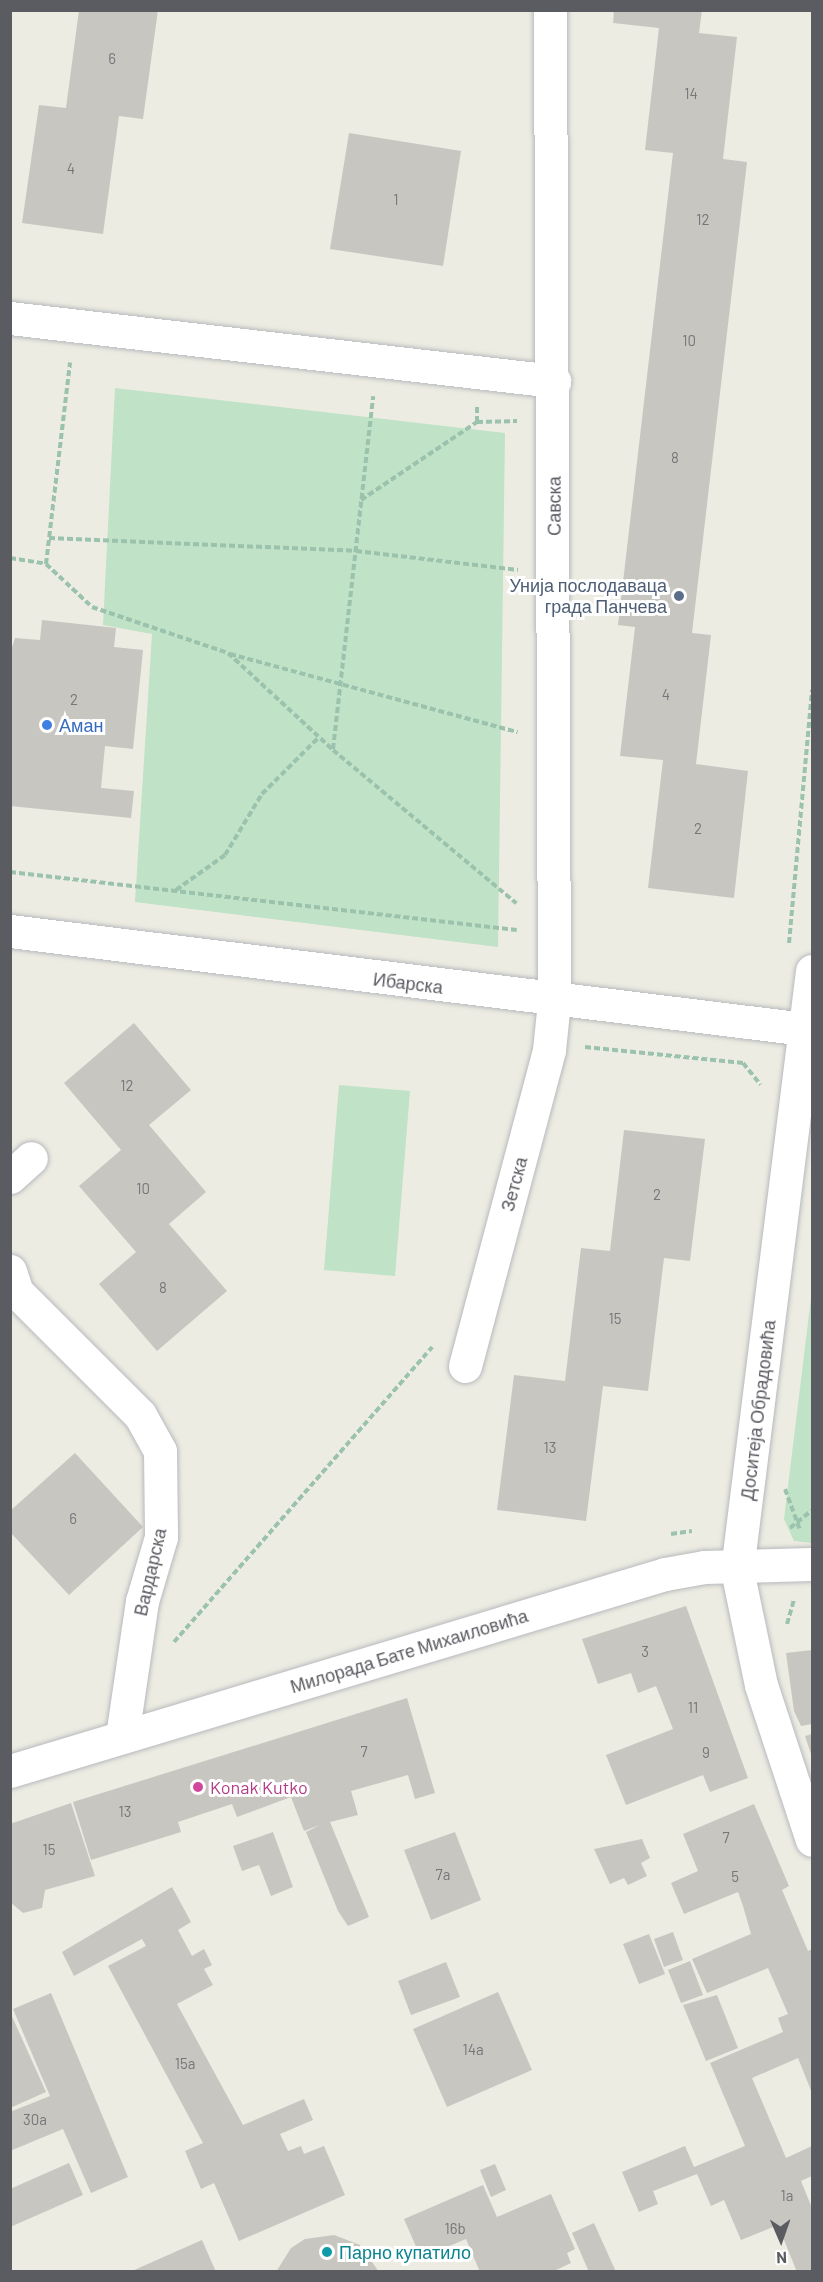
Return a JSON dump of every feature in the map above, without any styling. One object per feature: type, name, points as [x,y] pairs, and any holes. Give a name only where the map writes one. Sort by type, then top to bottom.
[{"type":"street","name":"Савска","points":[[550,10],[554,381],[554,1002]]},
{"type":"street","points":[[10,318],[554,381]]},
{"type":"street","name":"Ибарска","points":[[10,932],[554,1002],[805,1029]]},
{"type":"street","name":"Доситеја Обрадовића","points":[[813,970],[798,1087],[802,1132],[737,1570],[764,1696],[813,1840]]},
{"type":"street","name":"Зетска","points":[[465,1366],[549,1050],[554,1002]]},
{"type":"street","name":"Вардарска","points":[[13,1287],[140,1415],[160,1451],[161,1537],[142,1601],[122,1737]]},
{"type":"street","name":"Милорада Бате Михаиловића","points":[[10,1771],[665,1574],[704,1567],[737,1570],[807,1564]]},
{"type":"path","points":[[46,564],[75,325]]},
{"type":"path","points":[[333,750],[377,361]]},
{"type":"path","points":[[361,500],[477,422]]},
{"type":"path","points":[[49,538],[356,551],[554,574]]},
{"type":"path","points":[[10,558],[46,564],[92,607],[228,653],[554,742]]},
{"type":"path","points":[[228,653],[333,750],[554,934]]},
{"type":"path","points":[[788,949],[813,690]]},
{"type":"path","points":[[175,891],[225,855],[262,794],[319,737]]},
{"type":"path","points":[[10,872],[554,934]]},
{"type":"path","points":[[716,1062],[724,1020]]},
{"type":"path","points":[[583,1047],[748,1064],[765,1087],[798,1087]]},
{"type":"path","points":[[167,1650],[440,1338]]},
{"type":"path","points":[[785,1633],[807,1564],[799,1521],[785,1491],[786,1479]]},
{"type":"green space","points":[[115,388],[505,433],[498,947],[135,902],[152,634],[103,625]]},
{"type":"green space","points":[[339,1085],[410,1091],[395,1276],[324,1270]]},
{"type":"green space","points":[[812,1290],[812,1543],[794,1541],[784,1519]]},
{"type":"building","points":[[79,10],[158,10],[143,119],[119,116],[103,234],[22,223],[39,105],[66,108]]},
{"type":"building","points":[[614,10],[702,10],[699,33],[737,37],[723,159],[747,162],[692,633],[711,635],[696,764],[748,771],[734,898],[648,888],[663,760],[620,756],[635,627],[618,625],[673,153],[645,150],[659,28],[613,23]]},
{"type":"building","points":[[349,133],[461,151],[443,266],[330,249]]},
{"type":"building","points":[[42,620],[116,628],[114,647],[143,650],[133,749],[105,746],[101,788],[134,791],[131,818],[10,806],[10,654],[15,638],[40,640]]},
{"type":"building","points":[[134,1023],[191,1090],[149,1125],[206,1192],[169,1224],[227,1291],[157,1351],[99,1284],[136,1252],[79,1186],[121,1150],[64,1083]]},
{"type":"building","points":[[624,1130],[705,1139],[690,1261],[664,1258],[648,1391],[603,1386],[586,1521],[497,1510],[514,1375],[565,1381],[581,1248],[610,1251]]},
{"type":"building","points":[[75,1453],[143,1527],[69,1595],[10,1532],[10,1511]]},
{"type":"building","points":[[686,1606],[748,1778],[710,1792],[703,1775],[626,1805],[606,1755],[673,1729],[656,1686],[638,1693],[631,1673],[598,1684],[582,1639]]},
{"type":"building","points":[[812,1650],[812,1724],[801,1726],[794,1711],[786,1653]]},
{"type":"building","points":[[407,1698],[435,1793],[415,1799],[408,1775],[351,1791],[358,1815],[330,1822],[369,1917],[348,1926],[338,1911],[306,1832],[320,1825],[304,1831],[291,1797],[237,1817],[232,1804],[178,1822],[181,1832],[91,1860],[73,1802]]},
{"type":"building","points":[[812,1734],[812,1757],[805,1736]]},
{"type":"building","points":[[71,1803],[95,1876],[45,1890],[42,1908],[23,1913],[10,1902],[10,1824]]},
{"type":"building","points":[[754,1804],[789,1886],[782,1890],[808,1951],[812,1949],[812,2093],[798,2058],[752,2078],[786,2158],[812,2146],[812,2176],[801,2181],[812,2208],[812,2272],[797,2272],[778,2225],[741,2240],[724,2200],[711,2206],[697,2174],[653,2191],[658,2204],[639,2212],[622,2172],[685,2146],[694,2167],[745,2146],[710,2063],[783,2032],[778,2018],[788,2014],[768,1968],[707,1993],[692,1959],[751,1934],[743,1906],[738,1892],[684,1914],[671,1883],[698,1871],[683,1834]]},
{"type":"building","points":[[273,1832],[293,1887],[271,1896],[259,1865],[242,1871],[233,1846]]},
{"type":"building","points":[[455,1832],[481,1900],[431,1920],[404,1850]]},
{"type":"building","points":[[642,1839],[650,1858],[641,1863],[647,1876],[628,1885],[624,1878],[610,1884],[594,1849]]},
{"type":"building","points":[[172,1887],[191,1922],[178,1930],[192,1956],[204,1949],[212,1965],[204,1969],[213,1985],[177,2004],[243,2125],[304,2099],[313,2120],[280,2134],[288,2151],[301,2146],[304,2154],[324,2146],[345,2195],[239,2241],[214,2183],[201,2189],[185,2151],[203,2143],[108,1966],[146,1946],[142,1939],[74,1976],[62,1952]]},
{"type":"building","points":[[673,1932],[683,1960],[664,1967],[654,1939]]},
{"type":"building","points":[[649,1934],[665,1974],[639,1984],[623,1944]]},
{"type":"building","points":[[690,1961],[703,1995],[681,2003],[668,1970]]},
{"type":"building","points":[[446,1962],[460,1997],[411,2015],[398,1981]]},
{"type":"building","points":[[498,1992],[532,2070],[447,2107],[413,2029]]},
{"type":"building","points":[[51,1993],[128,2177],[91,2193],[63,2129],[10,2151],[10,2112],[50,2096],[13,2009]]},
{"type":"building","points":[[717,1995],[738,2048],[706,2061],[683,2005]]},
{"type":"building","points":[[10,2012],[46,2092],[10,2108]]},
{"type":"building","points":[[69,2163],[83,2195],[10,2227],[10,2189]]},
{"type":"building","points":[[495,2164],[506,2190],[491,2197],[480,2170]]},
{"type":"building","points":[[483,2185],[497,2217],[551,2194],[575,2249],[567,2253],[571,2263],[552,2272],[480,2272],[466,2239],[421,2258],[404,2219]]},
{"type":"building","points":[[594,2223],[616,2272],[589,2272],[572,2233]]},
{"type":"building","name":"Парно купатило","points":[[334,2235],[360,2245],[379,2272],[276,2272],[291,2248],[305,2239]]},
{"type":"building","points":[[202,2240],[216,2272],[130,2272],[141,2267]]},
{"type":"place","name":"Унија послодаваца града Панчева","points":[[679,596]]},
{"type":"place","name":"Аман","points":[[47,725]]},
{"type":"place","name":"Konak Kutko","points":[[198,1787]]},
{"type":"place","name":"Парно купатило","points":[[327,2252]]}]
